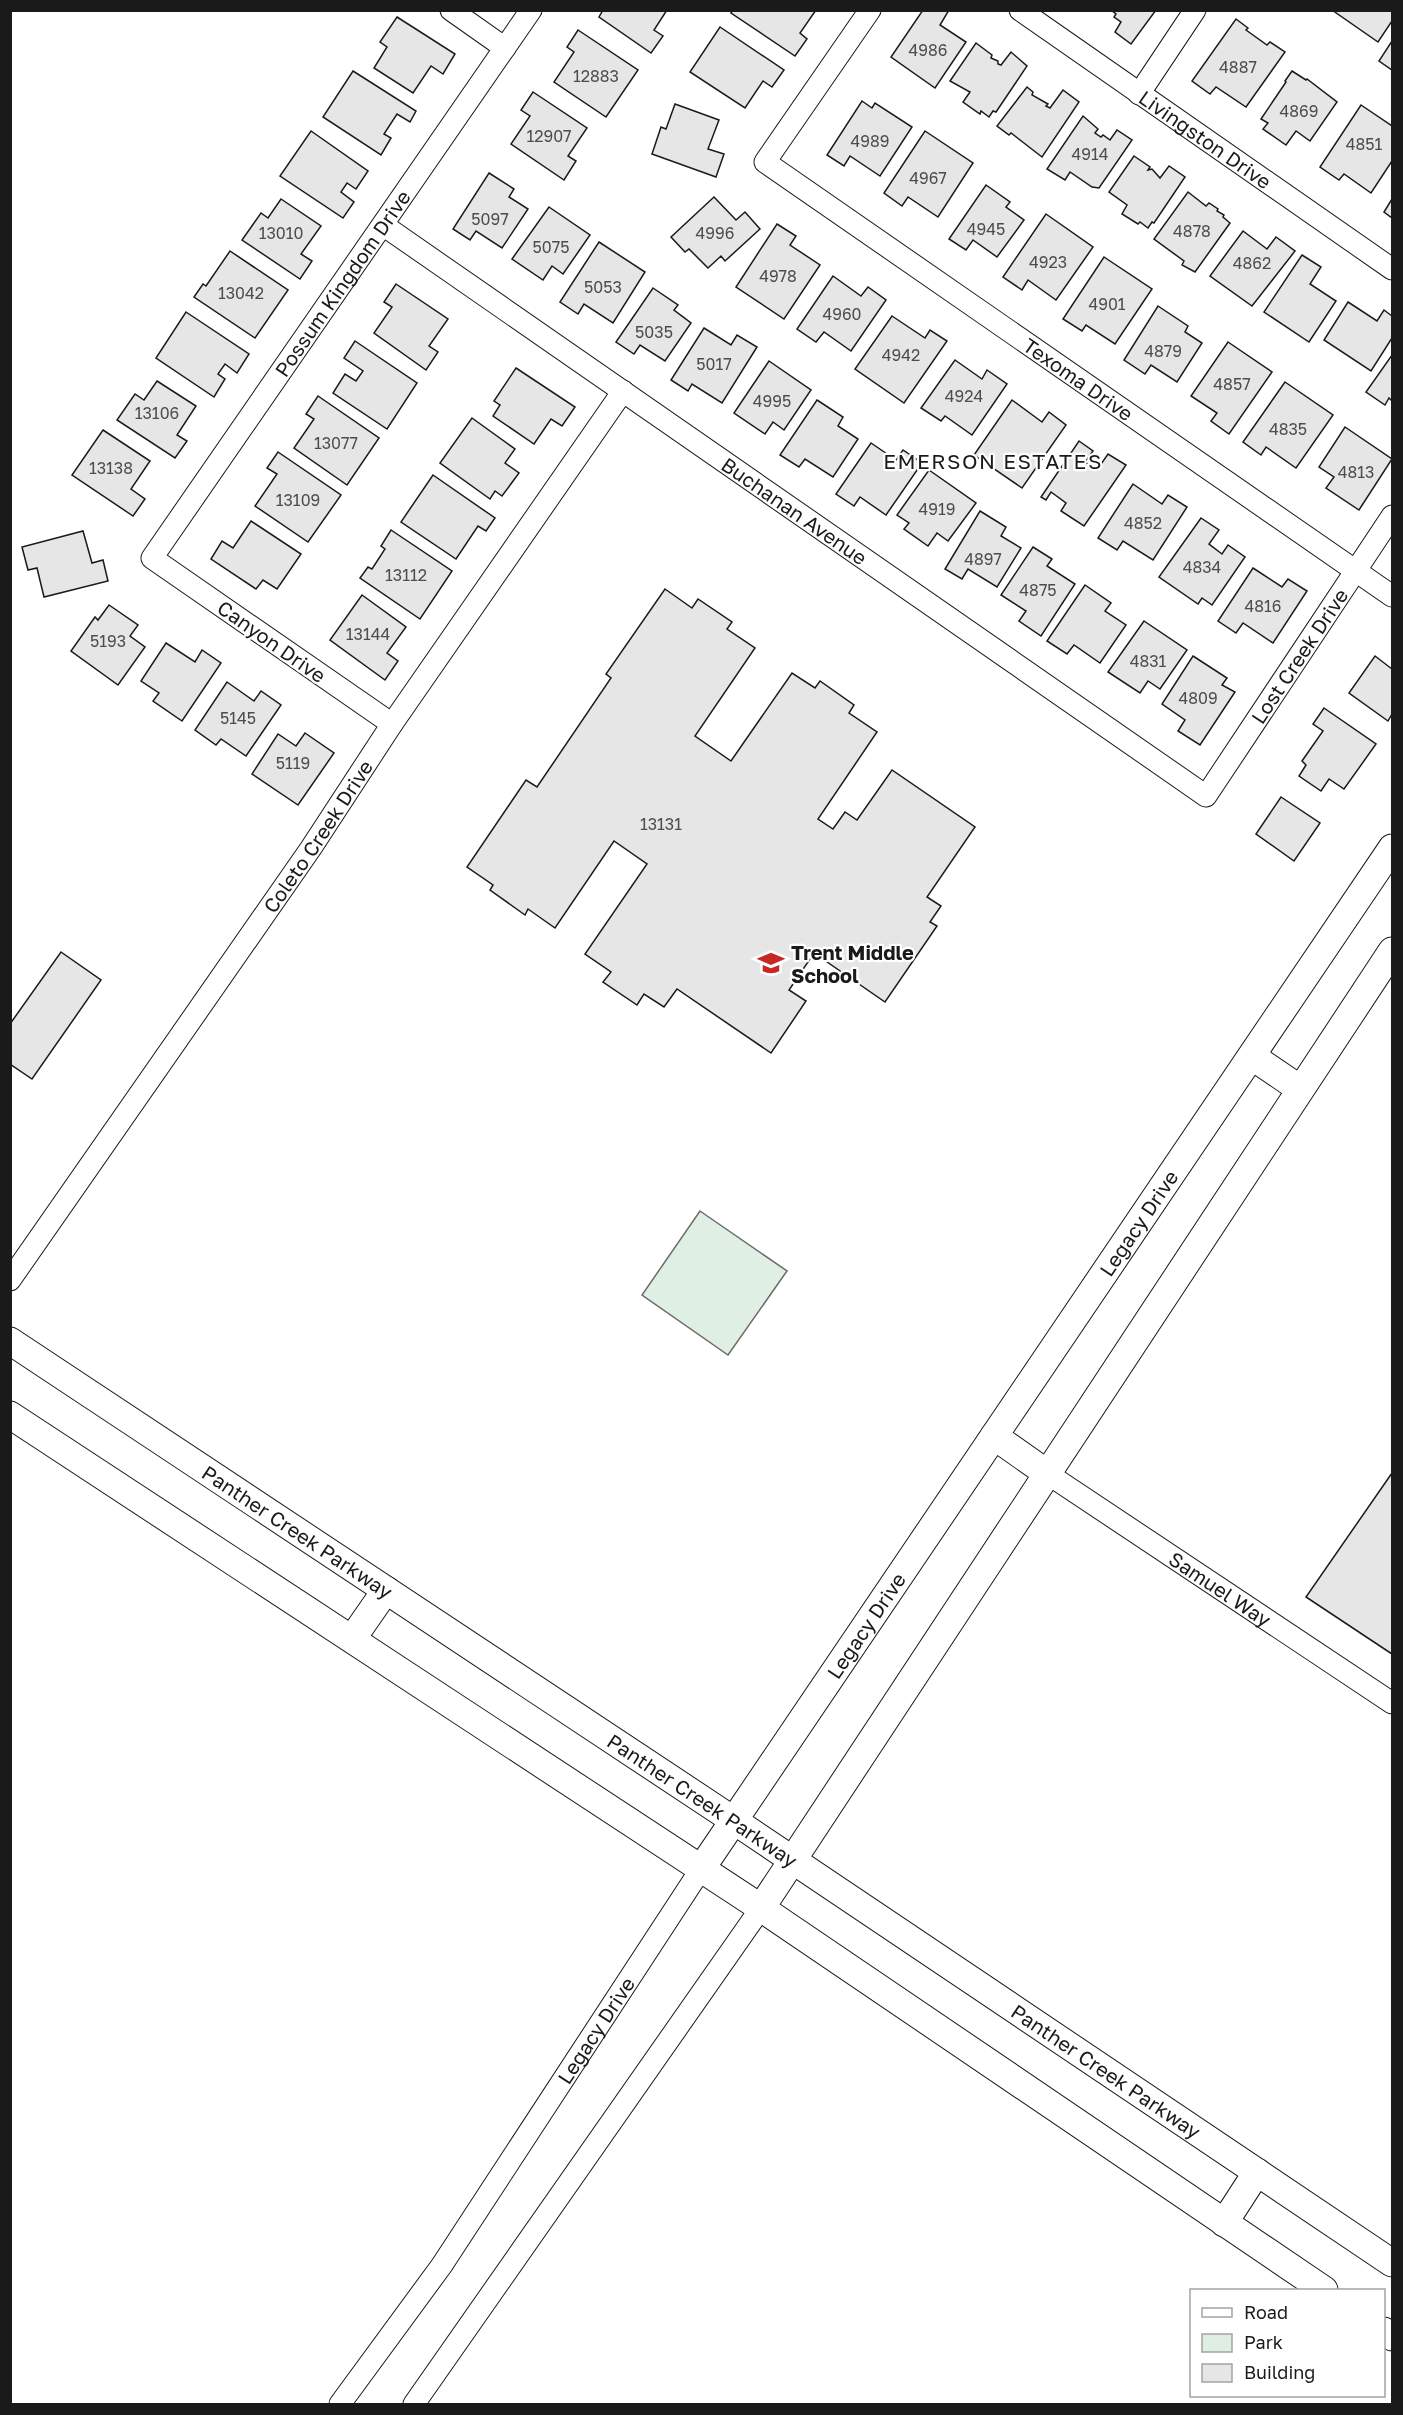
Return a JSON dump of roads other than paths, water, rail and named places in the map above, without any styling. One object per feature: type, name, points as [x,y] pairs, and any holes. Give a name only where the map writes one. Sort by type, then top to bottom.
[{"type":"main road","name":"Legacy Drive","points":[[701,1869],[1253,1057],[1392,848]]},
{"type":"main road","points":[[761,1908],[1392,951]]},
{"type":"main road","points":[[1253,1057],[1300,1089]]},
{"type":"main road","name":"Panther Creek Parkway","points":[[10,1341],[793,1860],[1392,2263]]},
{"type":"main road","points":[[10,1415],[761,1908],[1323,2289]]},
{"type":"main road","points":[[994,1436],[1048,1474]]},
{"type":"main road","points":[[352,1640],[386,1590]]},
{"type":"main road","points":[[1224,2223],[1257,2172]]},
{"type":"street","points":[[451,10],[505,48]]},
{"type":"street","name":"Possum Kingdom Drive","points":[[152,558],[531,10]]},
{"type":"street","name":"Texoma Drive","points":[[870,10],[765,162],[1392,596]]},
{"type":"street","name":"Livingston Drive","points":[[1020,10],[1392,270]]},
{"type":"street","points":[[1139,94],[1195,10]]},
{"type":"street","name":"Buchanan Avenue","points":[[382,225],[1206,796]]},
{"type":"street","name":"Coleto Creek Drive","points":[[10,1280],[311,848],[392,724],[622,391]]},
{"type":"street","name":"Lost Creek Drive","points":[[1206,796],[1392,516]]},
{"type":"street","name":"Canyon Drive","points":[[152,558],[392,724]]},
{"type":"street","name":"Samuel Way","points":[[1048,1474],[1392,1703]]},
{"type":"street","name":"Legacy Drive","points":[[340,2404],[442,2265],[701,1869]]},
{"type":"street","points":[[414,2404],[761,1908]]},
{"type":"place","name":"Trent Middle School","points":[[771,963]]},
{"type":"district","name":"EMERSON ESTATES","points":[[993,461]]}]
